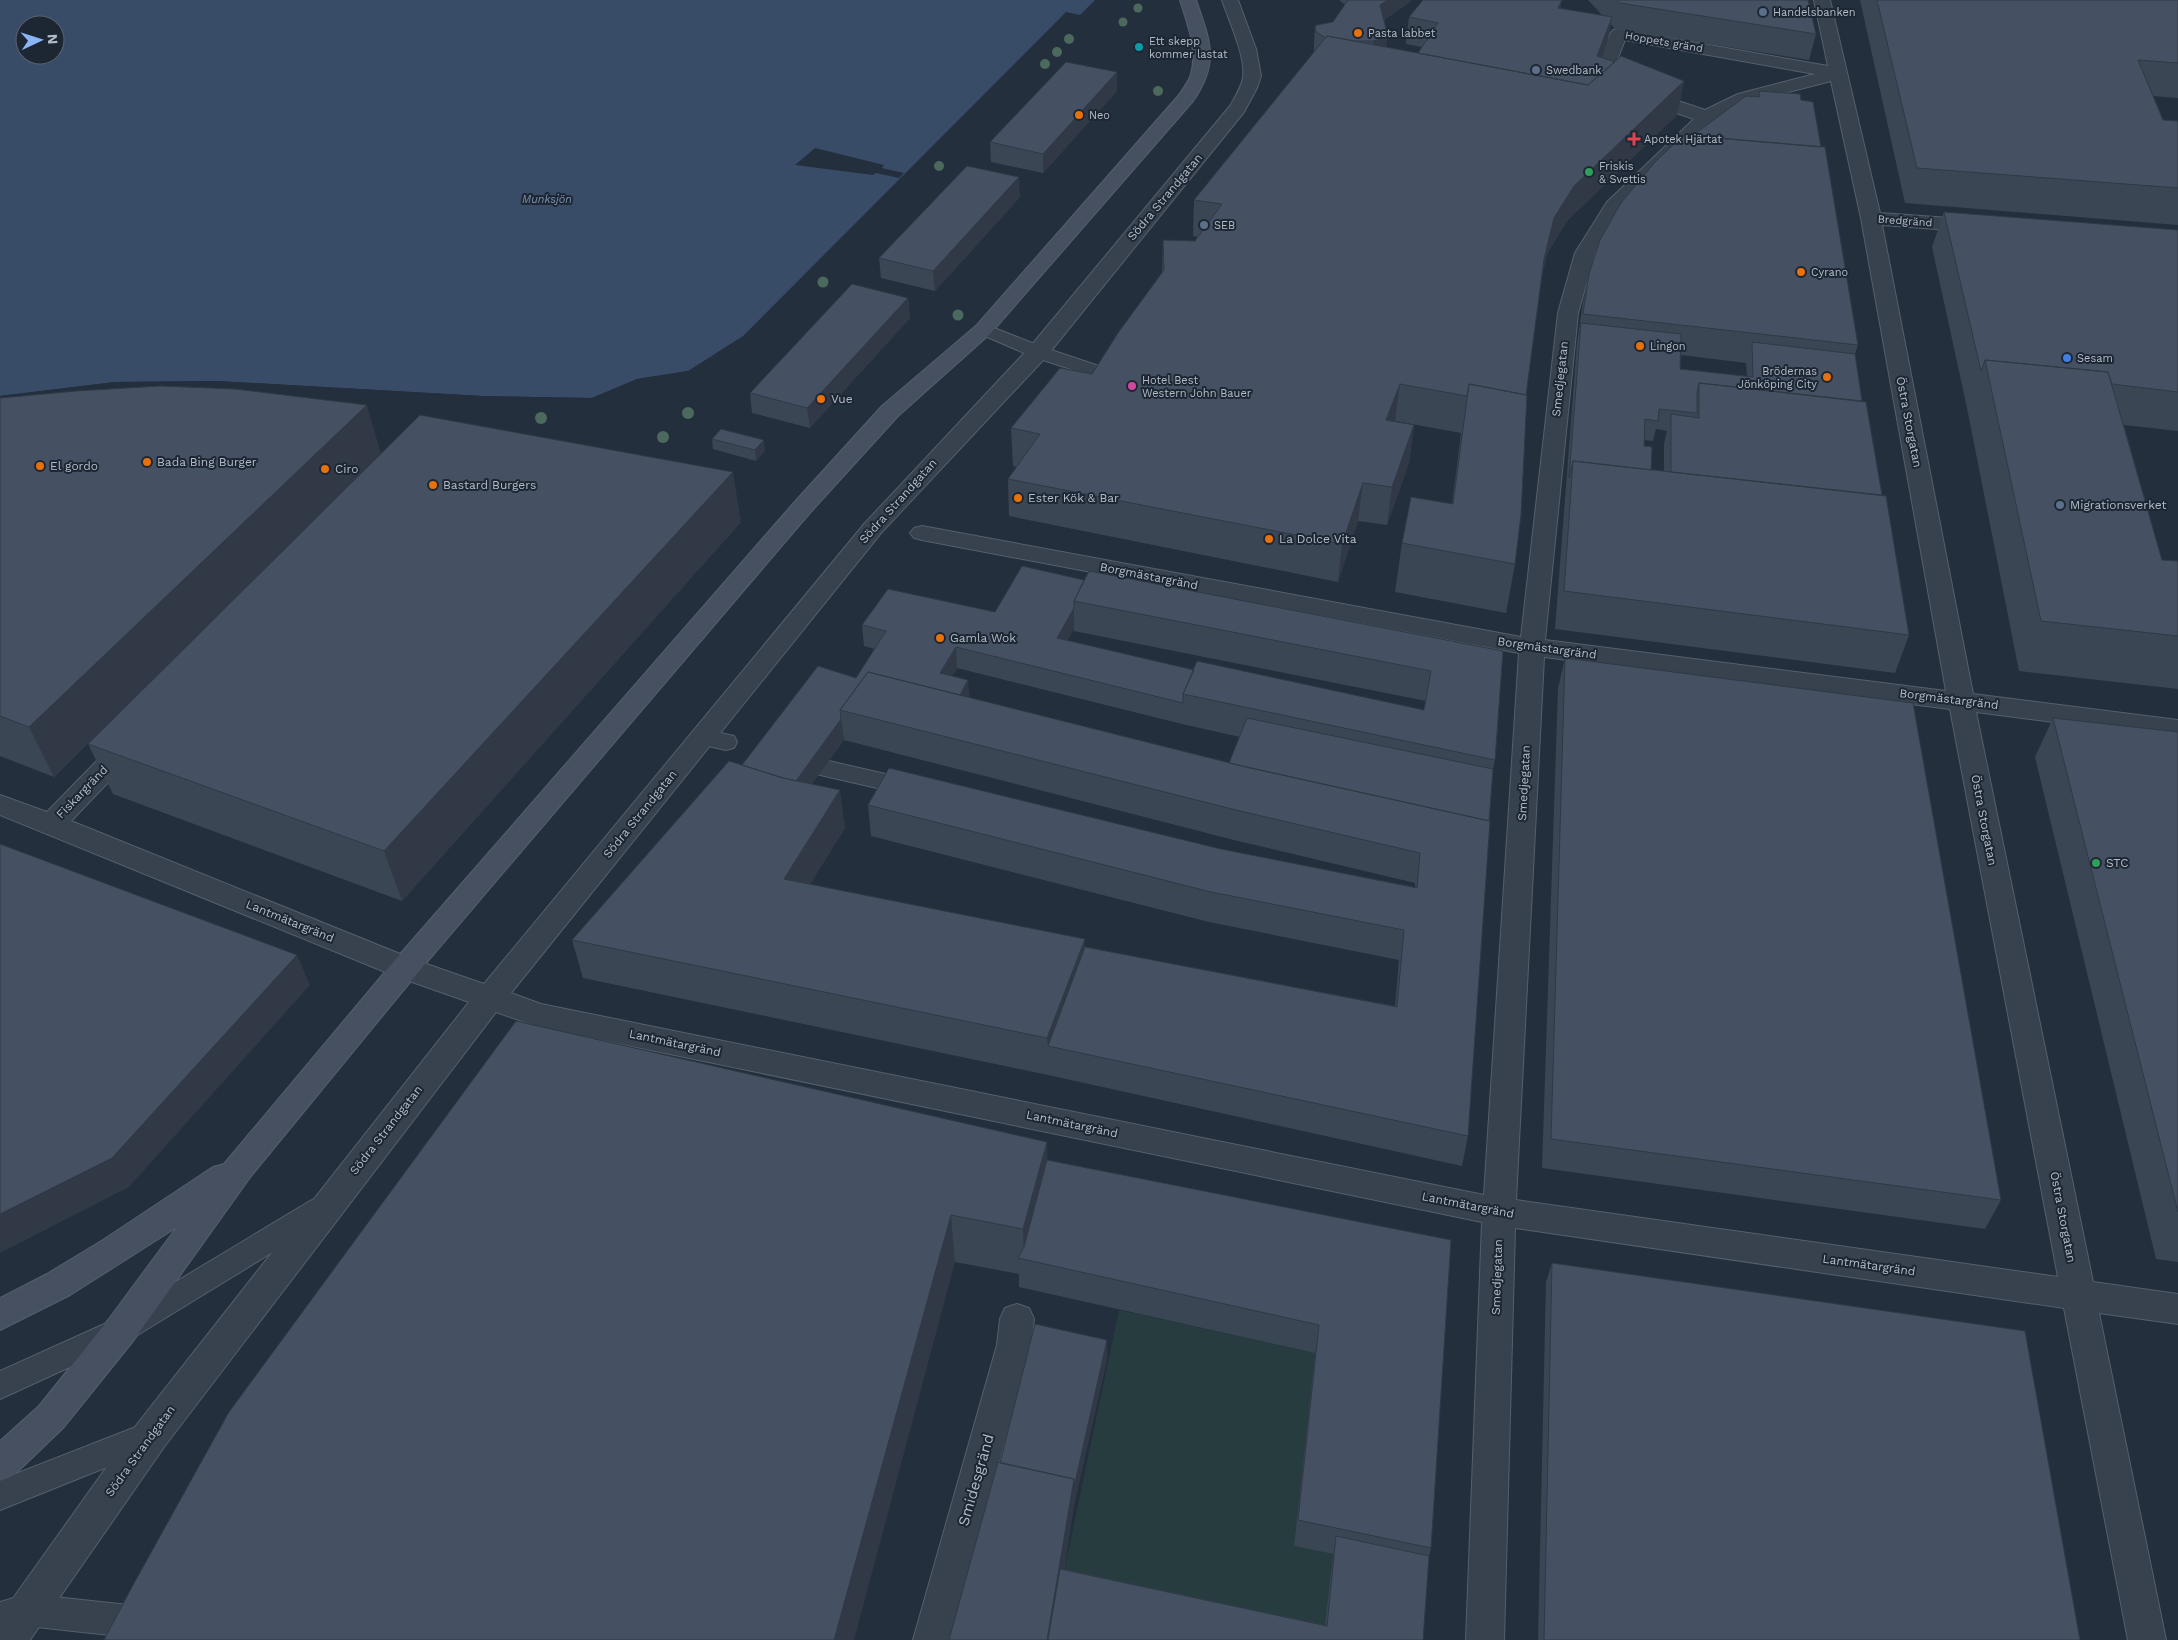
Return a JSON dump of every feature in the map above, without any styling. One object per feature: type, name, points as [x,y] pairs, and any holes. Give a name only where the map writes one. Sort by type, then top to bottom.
[{"type":"street","points":[[0,1464],[51,1417],[121,1330],[240,1167],[405,968],[794,518],[884,418],[984,330],[1187,97],[1200,74],[1202,58],[1200,42],[1188,0]]},
{"type":"street","name":"Södra Strandgatan","points":[[12,1623],[151,1434],[489,999],[715,739],[873,528],[1038,352],[1238,108],[1249,87],[1252,75],[1247,51],[1230,0]]},
{"type":"street","name":"Östra Storgatan","points":[[1822,0],[1840,73],[1871,218],[1961,701],[2147,1640]]},
{"type":"street","name":"Hoppets gränd","points":[[1706,117],[1600,81],[1619,34],[1840,73]]},
{"type":"street","name":"Smedjegatan","points":[[1485,1640],[1499,1212],[1532,647],[1568,314],[1585,253],[1614,206],[1706,117],[1744,98],[1840,73]]},
{"type":"street","name":"Bredgränd","points":[[1871,218],[2000,228]]},
{"type":"street","name":"Borgmästargränd","points":[[922,533],[1532,647],[2178,729]]},
{"type":"street","name":"Fiskargränd","points":[[52,824],[147,725]]},
{"type":"street","name":"Lantmätargränd","points":[[0,805],[52,824],[405,968],[539,1015],[1499,1212],[2178,1309]]},
{"type":"street","points":[[0,1314],[30,1300],[110,1255],[240,1167]]},
{"type":"street","name":"Smidesgränd","points":[[932,1640],[1014,1345],[1017,1319]]},
{"type":"lane","points":[[984,330],[1038,352],[1113,377]]},
{"type":"lane","points":[[824,768],[929,792]]},
{"type":"lane","points":[[0,1385],[121,1330],[328,1204]]},
{"type":"lane","points":[[0,1496],[151,1434]]},
{"type":"lane","points":[[12,1623],[113,1618],[166,1626]]},
{"type":"green space","points":[[1119,1310],[1315,1353],[1294,1546],[1333,1554],[1324,1640],[1061,1586]]},
{"type":"water","name":"Munksjön","points":[[0,0],[1095,0],[1080,15],[1066,12],[743,336],[688,371],[637,379],[592,398],[482,396],[218,381],[115,382],[0,396]]},
{"type":"pier","points":[[815,148],[884,165],[882,168],[904,173],[899,178],[876,173],[873,175],[795,165]]},
{"type":"pier","points":[[688,371],[683,375],[637,382],[592,400],[482,399],[218,384],[116,385],[0,399],[0,396],[115,382],[218,381],[482,396],[592,398],[637,379]]},
{"type":"building","points":[[1348,0],[1388,0],[1380,5],[1387,33],[1384,38],[1373,41],[1355,41],[1327,36],[1326,38],[1316,32],[1315,26],[1333,22]]},
{"type":"building","points":[[1423,0],[1562,0],[1558,8],[1612,17],[1597,56],[1615,62],[1588,85],[1418,53],[1438,23],[1409,17]]},
{"type":"building","points":[[1617,0],[1808,0],[1816,34],[1620,3]]},
{"type":"building","points":[[1877,0],[2178,0],[2178,63],[2138,60],[2163,120],[2178,121],[2178,188],[1917,168]]},
{"type":"building","points":[[1327,36],[1588,85],[1621,56],[1684,81],[1574,186],[1554,218],[1544,259],[1526,395],[1469,384],[1467,396],[1400,384],[1386,420],[1414,425],[1392,487],[1363,483],[1342,544],[1008,479],[1040,434],[1011,428],[1060,368],[1092,374],[1118,333],[1164,270],[1163,240],[1195,241],[1222,204],[1194,200]]},
{"type":"building","points":[[1066,62],[1117,72],[1043,154],[990,142]]},
{"type":"building","points":[[1759,91],[1800,94],[1801,100],[1813,102],[1821,147],[1692,136],[1746,96],[1760,97]]},
{"type":"building","points":[[1684,135],[1825,147],[1858,345],[1583,314],[1589,274],[1600,240],[1621,203],[1656,161]]},
{"type":"building","points":[[967,166],[1019,177],[933,271],[879,258]]},
{"type":"building","name":"Sesam","points":[[1944,212],[2178,230],[2178,392],[2112,384],[2108,372],[1985,360],[1981,371]]},
{"type":"building","points":[[852,284],[908,298],[807,408],[750,393]]},
{"type":"building","points":[[1581,323],[1681,334],[1680,369],[1753,377],[1752,342],[1855,354],[1862,401],[1699,383],[1697,413],[1659,409],[1658,421],[1645,419],[1644,446],[1652,447],[1651,470],[1573,461],[1569,478]]},
{"type":"building","points":[[1985,360],[2108,372],[2162,560],[2178,561],[2178,636],[2041,621]]},
{"type":"building","points":[[1699,383],[1866,402],[1882,495],[1671,472],[1671,414],[1699,418]]},
{"type":"building","points":[[1469,384],[1527,395],[1521,515],[1515,564],[1402,543],[1411,497],[1453,504]]},
{"type":"building","points":[[160,386],[235,389],[367,405],[29,727],[0,716],[0,398]]},
{"type":"building","points":[[420,415],[733,472],[384,851],[88,744]]},
{"type":"building","points":[[721,429],[764,440],[755,450],[712,439]]},
{"type":"building","points":[[1573,461],[1886,496],[1909,635],[1564,591]]},
{"type":"building","points":[[1022,566],[1084,580],[1074,601],[1074,608],[1057,638],[1194,670],[1183,694],[1183,703],[956,647],[940,673],[968,680],[960,695],[868,672],[840,710],[841,719],[796,781],[742,765],[818,666],[856,678],[886,631],[862,625],[888,589],[995,612]]},
{"type":"building","points":[[1089,571],[1503,651],[1495,760],[1183,694],[1197,661],[1424,710],[1431,671],[1074,601]]},
{"type":"building","points":[[1565,658],[1913,703],[2001,1200],[1551,1139]]},
{"type":"building","points":[[868,672],[1250,768],[1490,821],[1468,1136],[1048,1046],[1085,947],[1397,1007],[1404,930],[1211,892],[868,805],[889,768],[1221,849],[1417,888],[1420,853],[1236,810],[840,710]]},
{"type":"building","points":[[1247,718],[1493,769],[1489,821],[1229,763]]},
{"type":"building","points":[[2053,718],[2178,732],[2178,1212]]},
{"type":"building","points":[[729,761],[783,778],[840,790],[784,879],[1085,939],[1047,1038],[572,940]]},
{"type":"building","points":[[0,844],[297,955],[112,1158],[0,1214]]},
{"type":"building","points":[[516,1021],[1047,1142],[1023,1229],[951,1215],[834,1640],[104,1640],[229,1412]]},
{"type":"building","points":[[1047,1160],[1451,1240],[1431,1548],[1298,1520],[1319,1325],[1018,1258],[1024,1247]]},
{"type":"building","points":[[1552,1263],[2025,1331],[2080,1640],[1544,1640]]},
{"type":"building","points":[[1035,1324],[1107,1340],[1074,1487],[1074,1479],[1000,1463]]},
{"type":"building","points":[[998,1462],[1074,1479],[1047,1640],[949,1640]]},
{"type":"building","points":[[1336,1536],[1429,1556],[1423,1640],[1048,1640],[1060,1569],[1327,1626]]},
{"type":"place","name":"Handelsbanken","points":[[1763,12]]},
{"type":"place","name":"Pasta labbet","points":[[1358,33]]},
{"type":"place","name":"Ett skepp kommer lastat","points":[[1139,47]]},
{"type":"place","name":"Swedbank","points":[[1536,70]]},
{"type":"place","name":"Neo","points":[[1079,115]]},
{"type":"place","name":"Apotek Hjärtat","points":[[1634,139]]},
{"type":"place","name":"Friskis & Svettis","points":[[1589,172]]},
{"type":"place","name":"SEB","points":[[1204,225]]},
{"type":"place","name":"Cyrano","points":[[1801,272]]},
{"type":"place","name":"Lingon","points":[[1640,346]]},
{"type":"place","name":"Sesam","points":[[2067,358]]},
{"type":"place","name":"Brödernas Jönköping City","points":[[1827,377]]},
{"type":"place","name":"Hotel Best Western John Bauer","points":[[1132,386]]},
{"type":"place","name":"Vue","points":[[821,399]]},
{"type":"place","name":"Bada Bing Burger","points":[[147,462]]},
{"type":"place","name":"El gordo","points":[[40,466]]},
{"type":"place","name":"Ciro","points":[[325,469]]},
{"type":"place","name":"Bastard Burgers","points":[[433,485]]},
{"type":"place","name":"Ester Kök & Bar","points":[[1018,498]]},
{"type":"place","name":"Migrationsverket","points":[[2060,505]]},
{"type":"place","name":"La Dolce Vita","points":[[1269,539]]},
{"type":"place","name":"Gamla Wok","points":[[940,638]]},
{"type":"place","name":"STC","points":[[2096,863]]}]
